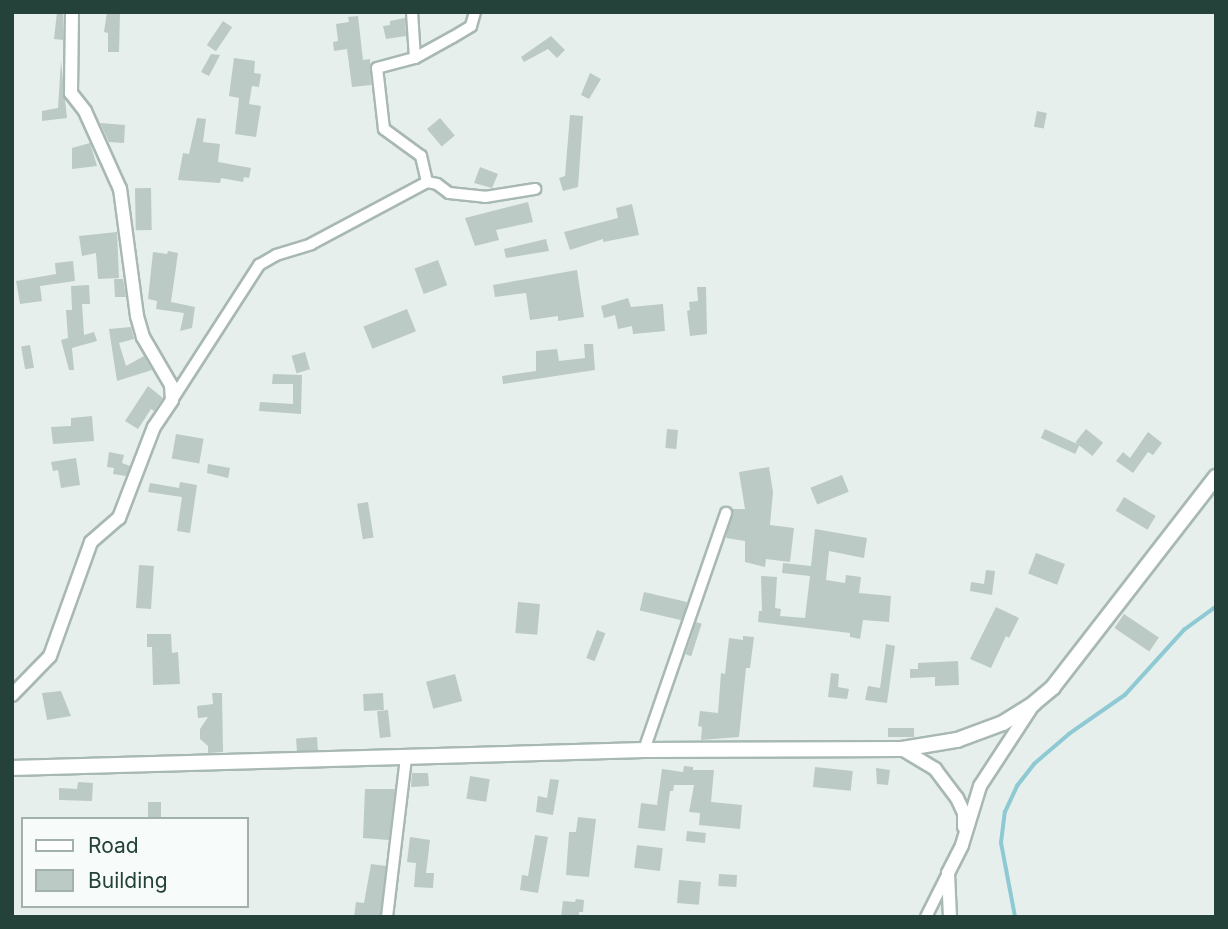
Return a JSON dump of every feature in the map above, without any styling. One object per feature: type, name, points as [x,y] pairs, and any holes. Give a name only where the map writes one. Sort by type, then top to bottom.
[{"type":"main road","points":[[13,763],[406,758],[644,750],[902,749],[957,740],[982,732],[1033,704],[1071,666],[1216,477]]},
{"type":"street","points":[[72,12],[71,93],[85,111],[120,189],[137,316],[143,337],[171,385],[172,400]]},
{"type":"street","points":[[412,12],[415,58]]},
{"type":"street","points":[[427,182],[421,156],[384,129],[377,68],[415,58],[471,26],[475,12]]},
{"type":"street","points":[[12,695],[50,656],[92,541],[119,518],[154,427],[258,265],[276,255],[311,244],[427,182],[437,184],[449,193],[485,197],[535,190]]},
{"type":"street","points":[[644,750],[726,513]]},
{"type":"street","points":[[926,917],[961,845],[980,786],[1033,704]]},
{"type":"street","points":[[902,749],[935,769],[957,798],[965,822],[961,845]]},
{"type":"street","points":[[387,917],[406,758]]},
{"type":"street","points":[[948,873],[950,917]]},
{"type":"building","points":[[57,12],[63,12],[63,40],[54,39]]},
{"type":"building","points":[[107,12],[120,12],[119,52],[108,52],[108,33],[104,32]]},
{"type":"building","points":[[358,16],[363,60],[370,59],[371,85],[352,87],[347,49],[334,51],[333,42],[338,41],[336,24],[349,22],[348,17]]},
{"type":"building","points":[[405,18],[406,36],[386,39],[383,26],[390,25],[390,21]]},
{"type":"building","points":[[223,21],[232,27],[216,51],[207,45]]},
{"type":"building","points":[[551,36],[565,50],[557,58],[548,49],[524,62],[521,57]]},
{"type":"building","points":[[211,54],[220,55],[209,76],[201,72]]},
{"type":"building","points":[[234,58],[255,61],[254,73],[261,74],[259,87],[252,86],[249,104],[261,106],[256,137],[235,134],[239,98],[229,96]]},
{"type":"building","points":[[61,61],[67,118],[42,121],[42,111],[58,108]]},
{"type":"building","points":[[590,73],[601,79],[589,99],[581,95]]},
{"type":"building","points":[[1037,111],[1047,113],[1044,129],[1034,127]]},
{"type":"building","points":[[570,115],[583,116],[578,187],[563,191],[559,178],[565,176]]},
{"type":"building","points":[[197,118],[206,119],[203,142],[220,144],[218,162],[251,168],[249,178],[244,177],[243,182],[221,178],[220,183],[178,180],[183,153],[189,154]]},
{"type":"building","points":[[440,118],[455,136],[442,147],[427,129]]},
{"type":"building","points":[[100,123],[125,125],[124,143],[109,142]]},
{"type":"building","points":[[90,143],[97,166],[72,169],[72,148]]},
{"type":"building","points":[[480,167],[498,174],[492,188],[474,183]]},
{"type":"building","points":[[135,188],[151,188],[152,230],[136,230]]},
{"type":"building","points":[[528,202],[533,222],[496,230],[499,240],[475,246],[465,218]]},
{"type":"building","points":[[632,204],[639,235],[603,242],[603,239],[570,250],[564,232],[618,218],[616,208]]},
{"type":"building","points":[[117,232],[119,278],[98,279],[96,253],[82,256],[79,236]]},
{"type":"building","points":[[546,239],[549,251],[506,258],[504,249]]},
{"type":"building","points":[[168,251],[178,253],[171,302],[195,307],[192,328],[180,331],[184,313],[156,309],[157,301],[148,299],[153,252],[167,254]]},
{"type":"building","points":[[438,260],[447,285],[424,294],[415,269]]},
{"type":"building","points":[[73,261],[75,281],[40,286],[42,301],[20,304],[16,281],[56,274],[55,263]]},
{"type":"building","points":[[577,270],[584,317],[558,321],[558,316],[530,320],[526,293],[495,297],[493,285]]},
{"type":"building","points":[[114,279],[123,279],[126,297],[115,297]]},
{"type":"building","points":[[89,285],[90,304],[82,304],[84,335],[94,332],[97,341],[72,348],[74,370],[69,370],[61,340],[68,338],[66,310],[72,310],[71,286]]},
{"type":"building","points":[[697,287],[706,287],[707,334],[690,336],[687,311],[690,310],[689,302],[698,301]]},
{"type":"building","points":[[628,298],[631,307],[663,304],[665,331],[633,334],[632,326],[618,329],[615,315],[604,318],[601,306]]},
{"type":"building","points":[[407,309],[416,331],[372,349],[363,327]]},
{"type":"building","points":[[131,327],[134,339],[119,343],[126,366],[144,356],[152,370],[117,381],[109,329]]},
{"type":"building","points":[[584,344],[593,344],[595,370],[503,384],[502,376],[536,371],[536,351],[557,349],[559,361],[585,358]]},
{"type":"building","points":[[30,345],[34,368],[25,369],[21,347]]},
{"type":"building","points":[[305,352],[310,369],[297,373],[292,356]]},
{"type":"building","points":[[273,374],[302,375],[301,414],[259,411],[260,402],[293,404],[293,384],[272,384]]},
{"type":"building","points":[[148,386],[163,398],[154,411],[151,409],[138,429],[125,421]]},
{"type":"building","points":[[92,416],[94,441],[53,444],[51,427],[71,426],[71,418]]},
{"type":"building","points":[[667,429],[678,430],[676,449],[665,448]]},
{"type":"building","points":[[1045,429],[1079,445],[1075,454],[1041,438]]},
{"type":"building","points":[[1086,429],[1103,443],[1092,456],[1075,442]]},
{"type":"building","points":[[1148,432],[1162,443],[1153,455],[1148,452],[1133,473],[1116,461],[1123,452],[1130,458]]},
{"type":"building","points":[[176,434],[204,439],[199,463],[172,459]]},
{"type":"building","points":[[109,452],[124,455],[122,463],[130,466],[126,476],[113,474],[114,468],[107,467]]},
{"type":"building","points":[[76,458],[80,485],[61,488],[58,470],[53,471],[51,462]]},
{"type":"building","points":[[208,464],[230,468],[228,478],[207,473]]},
{"type":"building","points":[[769,467],[773,492],[770,525],[794,528],[790,562],[766,559],[765,567],[745,562],[745,541],[726,538],[732,509],[745,509],[739,472]]},
{"type":"building","points":[[842,475],[849,492],[817,504],[810,488]]},
{"type":"building","points":[[180,482],[197,485],[190,533],[177,531],[182,497],[148,492],[150,483],[179,488]]},
{"type":"building","points":[[1124,497],[1156,516],[1147,530],[1116,511]]},
{"type":"building","points":[[368,502],[374,538],[363,539],[357,504]]},
{"type":"building","points":[[815,529],[867,538],[864,558],[829,551],[826,580],[845,583],[846,575],[861,577],[859,593],[891,596],[889,622],[863,620],[860,639],[850,637],[850,633],[758,622],[759,611],[762,611],[761,576],[777,577],[775,608],[781,609],[780,616],[805,618],[810,576],[782,573],[783,563],[811,566]]},
{"type":"building","points":[[1036,553],[1065,564],[1057,585],[1028,574]]},
{"type":"building","points":[[139,565],[154,566],[151,609],[136,608]]},
{"type":"building","points":[[986,570],[995,571],[992,595],[970,591],[971,582],[984,584]]},
{"type":"building","points":[[644,592],[687,602],[683,620],[640,611]]},
{"type":"building","points":[[518,602],[540,604],[537,635],[515,633]]},
{"type":"building","points":[[996,607],[1019,618],[1009,638],[1006,636],[991,668],[970,659]]},
{"type":"building","points":[[1124,614],[1159,637],[1149,652],[1114,628]]},
{"type":"building","points":[[696,622],[702,624],[691,656],[685,654]]},
{"type":"building","points":[[597,630],[605,633],[595,661],[586,658]]},
{"type":"building","points":[[147,634],[171,634],[172,653],[178,652],[180,684],[153,685],[152,647],[147,647]]},
{"type":"building","points":[[743,636],[754,637],[750,668],[746,668],[739,737],[701,740],[702,727],[698,726],[700,711],[718,713],[721,673],[725,674],[729,638],[743,640]]},
{"type":"building","points":[[886,644],[895,646],[887,703],[865,700],[868,686],[880,688]]},
{"type":"building","points":[[958,661],[959,685],[935,686],[935,677],[910,678],[910,669],[918,669],[918,663]]},
{"type":"building","points":[[831,673],[839,674],[838,687],[849,689],[847,699],[828,697]]},
{"type":"building","points":[[455,674],[462,701],[433,709],[426,682]]},
{"type":"building","points":[[61,691],[71,716],[47,720],[42,693]]},
{"type":"building","points":[[212,693],[222,693],[223,752],[208,753],[208,746],[200,739],[200,729],[208,717],[198,718],[197,706],[213,704]]},
{"type":"building","points":[[383,693],[384,710],[364,711],[363,694]]},
{"type":"building","points":[[388,710],[391,737],[380,738],[377,711]]},
{"type":"building","points":[[888,728],[914,728],[914,737],[888,737]]},
{"type":"building","points":[[317,737],[318,750],[297,751],[296,738]]},
{"type":"building","points":[[684,766],[693,767],[693,770],[714,770],[711,802],[742,805],[740,829],[699,825],[700,813],[689,812],[694,785],[674,785],[673,791],[670,791],[665,831],[638,828],[641,803],[657,805],[662,769],[683,772]]},
{"type":"building","points":[[815,767],[853,771],[851,791],[813,787]]},
{"type":"building","points":[[876,768],[890,770],[888,785],[877,784]]},
{"type":"building","points":[[412,773],[428,773],[429,786],[411,787]]},
{"type":"building","points":[[470,776],[490,779],[486,802],[466,799]]},
{"type":"building","points":[[550,779],[559,780],[553,815],[536,812],[538,796],[547,798]]},
{"type":"building","points":[[78,782],[93,783],[92,801],[59,800],[59,788],[77,789]]},
{"type":"building","points":[[365,789],[395,789],[389,840],[363,838]]},
{"type":"building","points":[[148,802],[161,802],[161,817],[148,817]]},
{"type":"building","points":[[578,817],[596,819],[589,877],[566,875],[569,832],[576,832]]},
{"type":"building","points":[[687,831],[706,833],[705,843],[686,841]]},
{"type":"building","points":[[535,835],[548,837],[538,893],[520,890],[522,875],[528,876]]},
{"type":"building","points":[[410,837],[430,840],[426,873],[434,873],[433,888],[414,887],[416,863],[407,862]]},
{"type":"building","points":[[637,845],[663,848],[660,871],[634,868]]},
{"type":"building","points":[[371,864],[386,866],[380,917],[354,917],[356,902],[364,903]]},
{"type":"building","points":[[719,874],[737,875],[736,887],[718,886]]},
{"type":"building","points":[[679,880],[701,882],[699,905],[677,903]]},
{"type":"building","points":[[576,899],[584,900],[583,912],[579,912],[579,917],[561,917],[563,901],[575,902]]},
{"type":"waterway","points":[[1015,917],[1001,843],[1005,812],[1017,786],[1034,764],[1069,734],[1125,695],[1184,630],[1216,607]]}]
